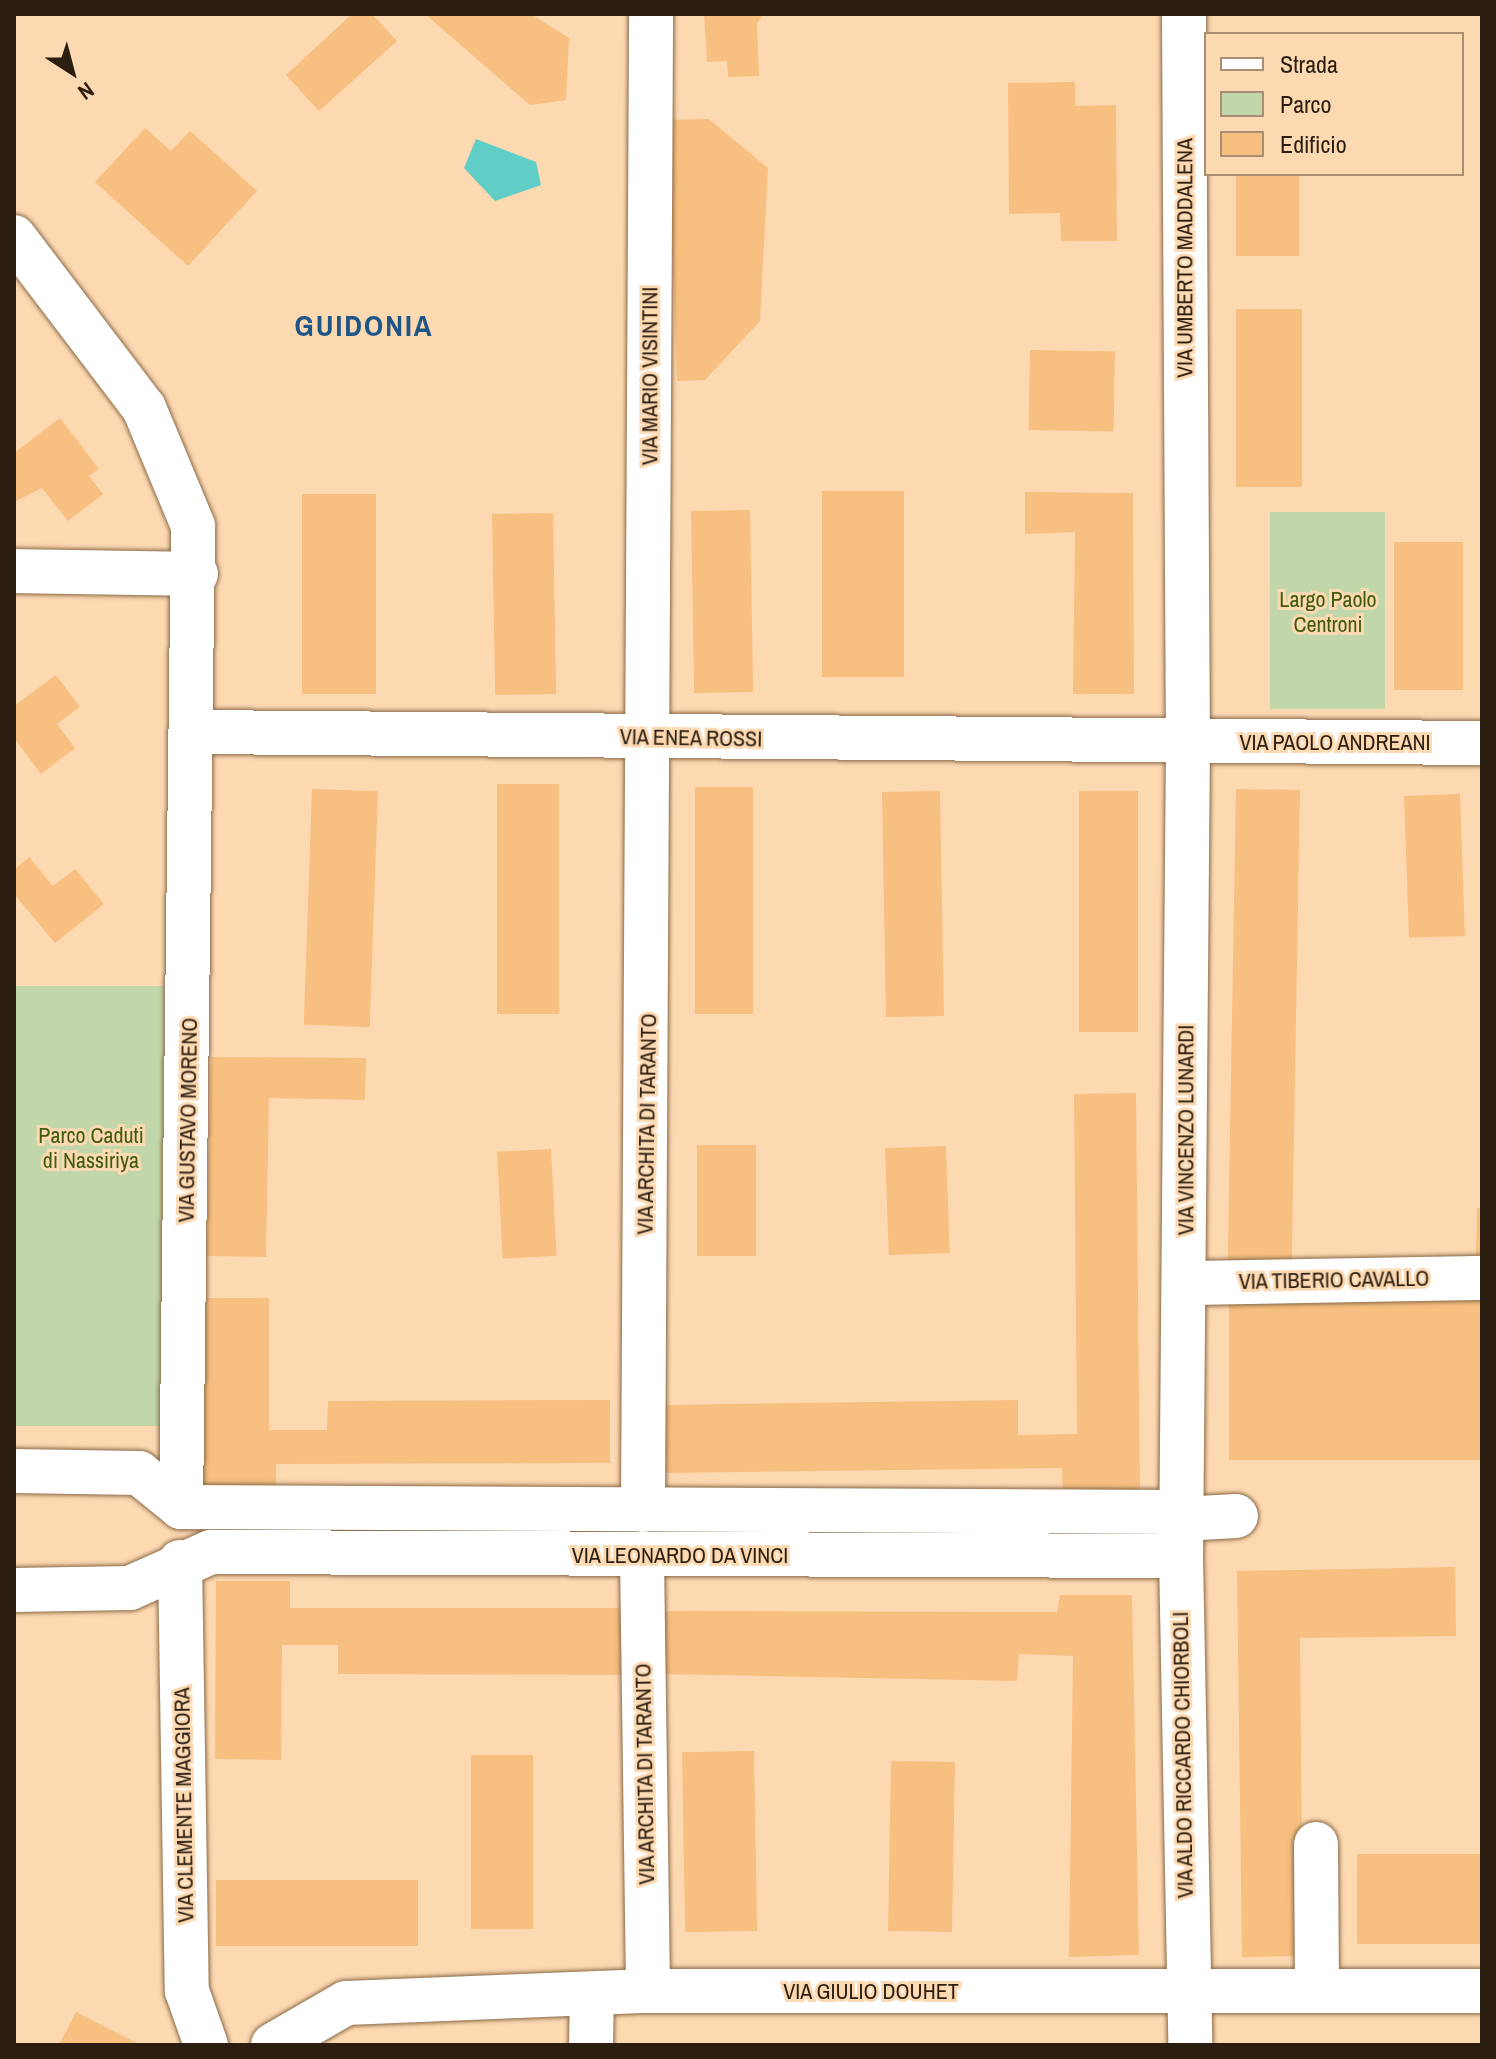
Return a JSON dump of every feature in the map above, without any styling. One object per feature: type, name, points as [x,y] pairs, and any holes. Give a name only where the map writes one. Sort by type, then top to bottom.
[{"type":"street","name":"VIA MARIO VISINTINI","points":[[650,738],[651,14]]},
{"type":"street","name":"VIA UMBERTO MADDALENA","points":[[1184,14],[1188,742]]},
{"type":"street","name":"VIA GUSTAVO MORENO","points":[[14,237],[154,427],[187,505],[196,574],[181,1507]]},
{"type":"street","points":[[14,571],[196,574]]},
{"type":"street","name":"VIA ENEA ROSSI","points":[[194,732],[1188,742]]},
{"type":"street","name":"VIA ARCHITA DI TARANTO","points":[[643,1510],[650,738]]},
{"type":"street","name":"VIA PAOLO ANDREANI","points":[[1188,742],[1482,743]]},
{"type":"street","name":"VIA VINCENZO LUNARDI","points":[[1181,1529],[1186,1283],[1188,742]]},
{"type":"street","name":"VIA TIBERIO CAVALLO","points":[[1186,1283],[1482,1278]]},
{"type":"street","points":[[14,1471],[139,1473],[181,1507]]},
{"type":"street","name":"VIA LEONARDO DA VINCI","points":[[181,1507],[643,1510],[1181,1529]]},
{"type":"street","points":[[1181,1529],[1236,1516]]},
{"type":"street","name":"VIA LEONARDO DA VINCI","points":[[14,1590],[130,1588],[180,1562],[211,1552],[642,1557],[1181,1529]]},
{"type":"street","name":"VIA ALDO RICCARDO CHIORBOLI","points":[[1181,1529],[1190,2045]]},
{"type":"street","name":"VIA ARCHITA DI TARANTO","points":[[642,1557],[648,1991]]},
{"type":"street","name":"VIA CLEMENTE MAGGIORA","points":[[180,1562],[187,1991],[206,2045]]},
{"type":"street","points":[[1316,1844],[1317,1990]]},
{"type":"street","name":"VIA GIULIO DOUHET","points":[[273,2045],[346,2003],[648,1991],[1482,1991]]},
{"type":"street","points":[[591,2045],[592,1994]]},
{"type":"green space","name":"Largo Paolo Centroni","points":[[1270,512],[1385,512],[1385,709],[1270,709]]},
{"type":"green space","name":"Parco Caduti di Nassiriya","points":[[14,986],[167,986],[167,1426],[14,1426]]},
{"type":"water","points":[[476,139],[536,162],[541,185],[495,201],[464,168]]},
{"type":"building","points":[[352,14],[372,14],[397,41],[319,111],[286,75]]},
{"type":"building","points":[[425,14],[531,14],[569,38],[566,100],[530,105]]},
{"type":"building","points":[[704,14],[764,14],[757,23],[759,76],[728,77],[727,61],[707,62]]},
{"type":"building","points":[[1075,82],[1075,106],[1116,105],[1117,241],[1061,241],[1060,213],[1009,214],[1008,83]]},
{"type":"building","points":[[709,119],[768,168],[760,321],[705,380],[677,381],[668,120]]},
{"type":"building","points":[[145,128],[171,151],[190,131],[257,191],[188,266],[95,182]]},
{"type":"building","points":[[1236,176],[1299,176],[1299,256],[1236,256]]},
{"type":"building","points":[[1236,309],[1302,309],[1302,487],[1236,487]]},
{"type":"building","points":[[1030,350],[1115,351],[1114,431],[1029,430]]},
{"type":"building","points":[[60,418],[99,469],[89,476],[103,494],[68,521],[42,488],[14,502],[14,453]]},
{"type":"building","points":[[822,491],[904,491],[904,677],[822,677]]},
{"type":"building","points":[[1025,492],[1133,493],[1134,694],[1073,694],[1075,532],[1025,534]]},
{"type":"building","points":[[302,494],[376,494],[376,694],[302,694]]},
{"type":"building","points":[[750,510],[753,692],[694,693],[691,511]]},
{"type":"building","points":[[553,513],[556,694],[495,695],[492,514]]},
{"type":"building","points":[[1394,542],[1463,542],[1463,690],[1394,690]]},
{"type":"building","points":[[56,675],[80,707],[57,724],[75,748],[41,774],[14,738],[14,706]]},
{"type":"building","points":[[497,784],[559,784],[559,1014],[497,1014]]},
{"type":"building","points":[[695,787],[753,787],[753,1014],[695,1014]]},
{"type":"building","points":[[312,789],[378,791],[370,1027],[304,1025]]},
{"type":"building","points":[[1236,789],[1300,790],[1292,1263],[1228,1262]]},
{"type":"building","points":[[940,791],[944,1016],[886,1017],[882,792]]},
{"type":"building","points":[[1079,791],[1138,791],[1138,1032],[1079,1032]]},
{"type":"building","points":[[1460,794],[1465,936],[1409,938],[1404,796]]},
{"type":"building","points":[[29,857],[53,886],[75,869],[104,904],[55,943],[14,894],[14,870]]},
{"type":"building","points":[[211,1057],[366,1058],[365,1100],[269,1098],[266,1257],[207,1256]]},
{"type":"building","points":[[1136,1093],[1140,1494],[1063,1495],[1062,1468],[660,1473],[660,1405],[1018,1400],[1018,1435],[1077,1434],[1074,1094]]},
{"type":"building","points":[[697,1145],[756,1145],[756,1256],[697,1256]]},
{"type":"building","points":[[946,1146],[950,1253],[889,1255],[885,1148]]},
{"type":"building","points":[[551,1149],[557,1256],[503,1259],[497,1152]]},
{"type":"building","points":[[1477,1208],[1482,1208],[1482,1255],[1476,1255]]},
{"type":"building","points":[[1229,1293],[1482,1293],[1482,1460],[1229,1460]]},
{"type":"building","points":[[197,1298],[269,1298],[269,1430],[327,1430],[328,1401],[610,1400],[610,1463],[276,1464],[276,1485],[196,1485]]},
{"type":"building","points":[[1455,1567],[1456,1636],[1300,1638],[1303,1956],[1242,1957],[1237,1571]]},
{"type":"building","points":[[216,1581],[290,1581],[290,1608],[628,1608],[627,1675],[338,1674],[338,1645],[282,1645],[281,1760],[215,1759]]},
{"type":"building","points":[[1060,1595],[1132,1595],[1139,1955],[1069,1957],[1073,1656],[1019,1654],[1017,1681],[661,1674],[663,1611],[1057,1612]]},
{"type":"building","points":[[754,1751],[757,1931],[685,1932],[682,1752]]},
{"type":"building","points":[[471,1755],[533,1755],[533,1929],[471,1929]]},
{"type":"building","points":[[891,1761],[955,1762],[952,1932],[888,1931]]},
{"type":"building","points":[[1357,1854],[1482,1854],[1482,1944],[1357,1944]]},
{"type":"building","points":[[216,1880],[418,1880],[418,1946],[216,1946]]},
{"type":"building","points":[[76,2012],[141,2045],[59,2045]]},
{"type":"district","name":"GUIDONIA","points":[[364,325]]}]
